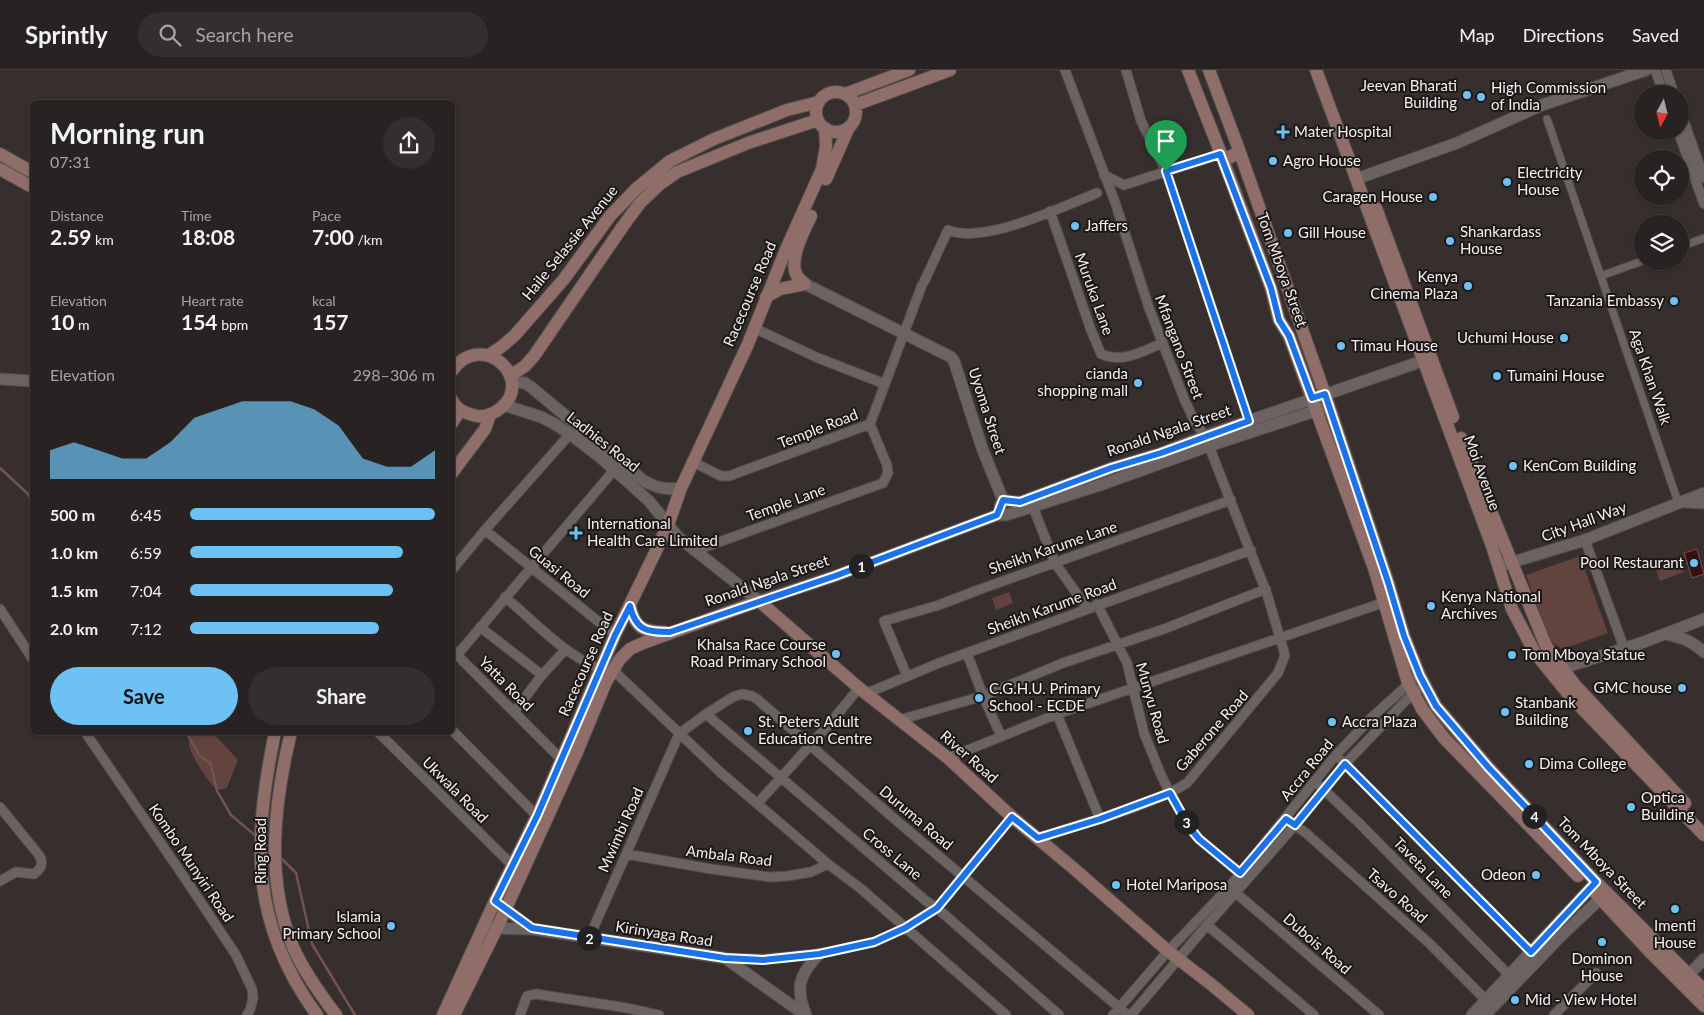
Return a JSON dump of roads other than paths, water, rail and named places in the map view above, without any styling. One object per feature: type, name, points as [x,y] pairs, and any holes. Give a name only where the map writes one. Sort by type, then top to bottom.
[{"type":"main road","name":"Haile Selassie Avenue","points":[[489,355],[515,335],[564,280],[610,216],[636,189],[670,161],[714,139],[786,110],[819,102],[822,97],[833,92],[845,94],[909,70]]},
{"type":"main road","points":[[855,105],[950,70]]},
{"type":"main road","name":"Tom Mboya Street","points":[[1188,70],[1271,288],[1279,320],[1289,336],[1314,405],[1349,485]]},
{"type":"main road","name":"Tom Mboya Street","points":[[1209,70],[1327,400],[1349,485],[1389,601],[1436,706],[1649,951],[1704,990]]},
{"type":"main road","name":"Moi Avenue","points":[[1316,70],[1360,178],[1427,359],[1512,609],[1535,653],[1556,670]]},
{"type":"main road","name":"Moi Avenue","points":[[1325,70],[1360,178]]},
{"type":"main road","points":[[805,284],[797,276],[795,270],[796,250],[849,127],[856,117],[855,105],[845,94]]},
{"type":"main road","points":[[819,102],[816,110],[821,124]]},
{"type":"main road","name":"Haile Selassie Avenue","points":[[511,379],[534,356],[622,226],[640,203],[660,184],[677,172],[748,143],[821,124],[833,132],[842,131],[849,127]]},
{"type":"main road","name":"Racecourse Road","points":[[454,1015],[506,909],[576,752],[606,682],[615,635],[668,525],[681,488],[754,328],[822,169],[825,161],[826,146],[821,124]]},
{"type":"main road","points":[[1214,138],[1220,132],[1232,132]]},
{"type":"main road","points":[[1221,155],[1231,157],[1239,150]]},
{"type":"main road","points":[[0,154],[30,171]]},
{"type":"main road","points":[[0,169],[30,186]]},
{"type":"main road","points":[[766,297],[780,289],[805,284]]},
{"type":"main road","points":[[455,367],[466,357],[476,354],[489,355],[498,359],[506,367],[511,379],[509,398],[498,411],[490,415],[480,416],[455,405]]},
{"type":"main road","points":[[455,355],[466,357]]},
{"type":"main road","name":"Moi Avenue","points":[[1427,359],[1556,670],[1570,696],[1703,829]]},
{"type":"main road","points":[[455,469],[485,429],[490,415]]},
{"type":"main road","name":"Ronald Ngala Street","points":[[630,649],[670,632],[759,601]]},
{"type":"main road","name":"River Road","points":[[759,601],[862,691],[948,758],[1012,817],[1173,955],[1248,1015]]},
{"type":"main road","name":"Tom Mboya Street","points":[[1389,601],[1411,688],[1422,709],[1444,738],[1685,978],[1704,1006]]},
{"type":"main road","name":"Ronald Ngala Street","points":[[630,606],[633,618],[644,629],[652,632],[670,632]]},
{"type":"main road","name":"Racecourse Road","points":[[443,1015],[495,901],[537,816],[561,759],[607,669],[630,649]]},
{"type":"main road","name":"Ring Road","points":[[274,735],[263,800],[260,847],[262,884],[270,923],[284,961],[317,1015]]},
{"type":"main road","name":"Ring Road","points":[[290,735],[280,794],[275,851],[278,891],[294,949],[314,984],[336,1015]]},
{"type":"street","points":[[1064,70],[1104,175],[1097,193]]},
{"type":"street","points":[[1126,70],[1141,122],[1166,171],[1249,421]]},
{"type":"street","points":[[1360,178],[1457,143],[1542,105],[1646,70]]},
{"type":"street","points":[[1655,70],[1661,85]]},
{"type":"street","points":[[1666,70],[1671,85]]},
{"type":"street","name":"Aga Khan Walk","points":[[1547,119],[1678,502]]},
{"type":"street","points":[[1689,136],[1704,178]]},
{"type":"street","points":[[1681,140],[1704,204]]},
{"type":"street","points":[[1050,211],[1097,193],[1115,202],[1124,185],[1221,155]]},
{"type":"street","points":[[1104,175],[1124,185]]},
{"type":"street","name":"Mfangano Street","points":[[1104,175],[1115,202],[1149,308],[1185,401],[1207,441],[1231,500],[1266,589],[1281,637]]},
{"type":"street","name":"Temple Road","points":[[694,462],[722,476],[729,476],[870,424],[923,283],[948,230],[960,234],[980,233],[1013,226],[1050,211]]},
{"type":"street","name":"Muruka Lane","points":[[1050,211],[1101,354],[1111,358],[1125,358],[1163,343]]},
{"type":"street","points":[[1689,244],[1704,238]]},
{"type":"street","points":[[1601,276],[1634,264]]},
{"type":"street","name":"Uyoma Street","points":[[805,284],[948,355],[954,361],[982,448],[1003,500]]},
{"type":"street","points":[[754,328],[818,358],[885,384]]},
{"type":"street","name":"Ronald Ngala Street","points":[[759,601],[835,576],[997,515],[1006,515],[1033,507],[1207,441],[1314,405],[1427,359]]},
{"type":"street","points":[[0,379],[30,381]]},
{"type":"street","name":"Ladhies Road","points":[[511,379],[531,387],[644,480],[656,487],[667,490],[681,488]]},
{"type":"street","name":"Ladhies Road","points":[[504,405],[541,417],[570,434],[615,469],[649,501],[668,525]]},
{"type":"street","name":"Ronald Ngala Street","points":[[1003,500],[1020,502],[1111,468],[1207,441],[1249,421],[1314,405]]},
{"type":"street","name":"Temple Lane","points":[[694,551],[882,483],[888,473],[887,466],[870,424]]},
{"type":"street","points":[[455,566],[570,434]]},
{"type":"street","points":[[455,652],[480,627],[615,469]]},
{"type":"street","name":"City Hall Way","points":[[1498,567],[1585,540],[1704,493]]},
{"type":"street","points":[[997,515],[1003,500]]},
{"type":"street","name":"Sheikh Karume Lane","points":[[907,676],[884,621],[939,605],[1231,500]]},
{"type":"street","name":"City Hall Way","points":[[1678,502],[1704,502]]},
{"type":"street","points":[[1033,507],[1055,563],[1088,608]]},
{"type":"street","name":"River Road","points":[[668,525],[694,551],[759,601]]},
{"type":"street","name":"Guasi Road","points":[[485,530],[615,635]]},
{"type":"street","points":[[1585,540],[1624,648]]},
{"type":"street","name":"Sheikh Karume Road","points":[[758,803],[862,691],[1251,550]]},
{"type":"street","points":[[899,720],[983,696],[1063,663],[1119,645],[1266,589]]},
{"type":"street","points":[[505,597],[566,649],[592,665],[607,669],[720,772],[828,864],[860,888],[1006,1015]]},
{"type":"street","points":[[948,758],[1057,714],[1389,601]]},
{"type":"street","name":"Munyu Road","points":[[1098,604],[1127,663],[1144,733],[1170,793],[1189,827],[1199,839],[1240,873]]},
{"type":"street","points":[[0,609],[30,655]]},
{"type":"street","points":[[1556,670],[1704,619]]},
{"type":"street","points":[[480,627],[542,674]]},
{"type":"street","points":[[1663,634],[1684,638],[1704,652]]},
{"type":"street","name":"Gaberone Road","points":[[1038,838],[1100,819],[1170,793],[1187,783],[1278,672],[1285,654],[1281,637]]},
{"type":"street","points":[[514,712],[542,674],[566,649]]},
{"type":"street","name":"Yatta Road","points":[[455,652],[561,759]]},
{"type":"street","points":[[967,653],[983,696],[1002,736]]},
{"type":"street","points":[[1411,688],[1423,680]]},
{"type":"street","name":"Accra Road","points":[[1130,1015],[1173,955],[1286,819],[1336,755],[1372,717],[1411,688]]},
{"type":"street","name":"Accra Road","points":[[1113,1015],[1173,955],[1207,925],[1411,688]]},
{"type":"street","name":"Duruma Road","points":[[679,734],[733,697],[748,694],[757,699],[963,876],[1130,1015]]},
{"type":"street","name":"Cross Lane","points":[[706,714],[937,908],[1059,1015]]},
{"type":"street","points":[[1057,714],[1100,819]]},
{"type":"street","points":[[455,733],[537,816]]},
{"type":"street","name":"Mwimbi Road","points":[[589,938],[679,734]]},
{"type":"street","name":"Kombo Munyiri Road","points":[[87,735],[236,955],[252,989],[253,998],[250,1010],[246,1015]]},
{"type":"street","name":"Ukwala Road","points":[[381,735],[513,866]]},
{"type":"street","points":[[1336,755],[1531,952]]},
{"type":"street","name":"Taveta Lane","points":[[1316,782],[1359,823],[1508,976]]},
{"type":"street","points":[[0,808],[39,855],[42,864],[41,868],[34,874],[16,872],[0,881]]},
{"type":"street","points":[[725,958],[763,960],[819,954],[874,942],[905,928],[937,908],[1012,817]]},
{"type":"street","name":"Tsavo Road","points":[[1286,819],[1430,944],[1486,1000]]},
{"type":"street","name":"Ambala Road","points":[[626,854],[769,877],[811,872],[828,864]]},
{"type":"street","points":[[1472,1015],[1593,885]]},
{"type":"street","name":"Dubois Road","points":[[1236,893],[1380,1015]]},
{"type":"street","points":[[1485,1015],[1562,935],[1601,898]]},
{"type":"street","points":[[495,901],[532,928]]},
{"type":"street","points":[[1207,925],[1314,1015]]},
{"type":"street","name":"Kirinyaga Road","points":[[483,928],[532,928],[725,958],[806,1015]]},
{"type":"street","points":[[806,1015],[800,996],[802,976],[819,954]]},
{"type":"street","points":[[1685,978],[1704,958]]},
{"type":"street","points":[[1554,1015],[1596,973]]},
{"type":"street","points":[[520,1015],[527,996],[536,994],[627,1008],[659,1015]]},
{"type":"waterway","points":[[0,468],[30,498]]},
{"type":"waterway","points":[[188,735],[199,755],[211,764],[217,791],[231,815],[257,837]]},
{"type":"waterway","points":[[280,857],[296,873],[312,944],[355,1015]]},
{"type":"place","name":"Jeevan Bharati Building","points":[[1467,95]]},
{"type":"place","name":"High Commission of India","points":[[1481,97]]},
{"type":"place","name":"Mater Hospital","points":[[1283,132]]},
{"type":"place","name":"Agro House","points":[[1273,161]]},
{"type":"place","name":"Electricity House","points":[[1507,182]]},
{"type":"place","name":"Caragen House","points":[[1433,197]]},
{"type":"place","name":"Jaffers","points":[[1075,226]]},
{"type":"place","name":"Gill House","points":[[1288,233]]},
{"type":"place","name":"Shankardass House","points":[[1450,241]]},
{"type":"place","name":"Kenya Cinema Plaza","points":[[1468,286]]},
{"type":"place","name":"Tanzania Embassy","points":[[1674,301]]},
{"type":"place","name":"Uchumi House","points":[[1564,338]]},
{"type":"place","name":"Timau House","points":[[1341,346]]},
{"type":"place","name":"Tumaini House","points":[[1497,376]]},
{"type":"place","name":"cianda shopping mall","points":[[1138,383]]},
{"type":"place","name":"KenCom Building","points":[[1513,466]]},
{"type":"place","name":"International Health Care Limited","points":[[576,533]]},
{"type":"place","name":"Pool Restaurant","points":[[1694,563]]},
{"type":"place","name":"Kenya National Archives","points":[[1431,606]]},
{"type":"place","name":"Khalsa Race Course Road Primary School","points":[[836,654]]},
{"type":"place","name":"Tom Mboya Statue","points":[[1512,655]]},
{"type":"place","name":"GMC house","points":[[1682,688]]},
{"type":"place","name":"C.G.H.U. Primary School - ECDE","points":[[979,698]]},
{"type":"place","name":"Stanbank Building","points":[[1505,712]]},
{"type":"place","name":"Accra Plaza","points":[[1332,722]]},
{"type":"place","name":"St. Peters Adult Education Centre","points":[[748,731]]},
{"type":"place","name":"Dima College","points":[[1529,764]]},
{"type":"place","name":"Optica Building","points":[[1631,807]]},
{"type":"place","name":"Odeon","points":[[1536,875]]},
{"type":"place","name":"Hotel Mariposa","points":[[1116,885]]},
{"type":"place","name":"Imenti House","points":[[1675,909]]},
{"type":"place","name":"Islamia Primary School","points":[[391,926]]},
{"type":"place","name":"Dominon House","points":[[1602,942]]},
{"type":"place","name":"Mid - View Hotel","points":[[1515,1000]]}]
